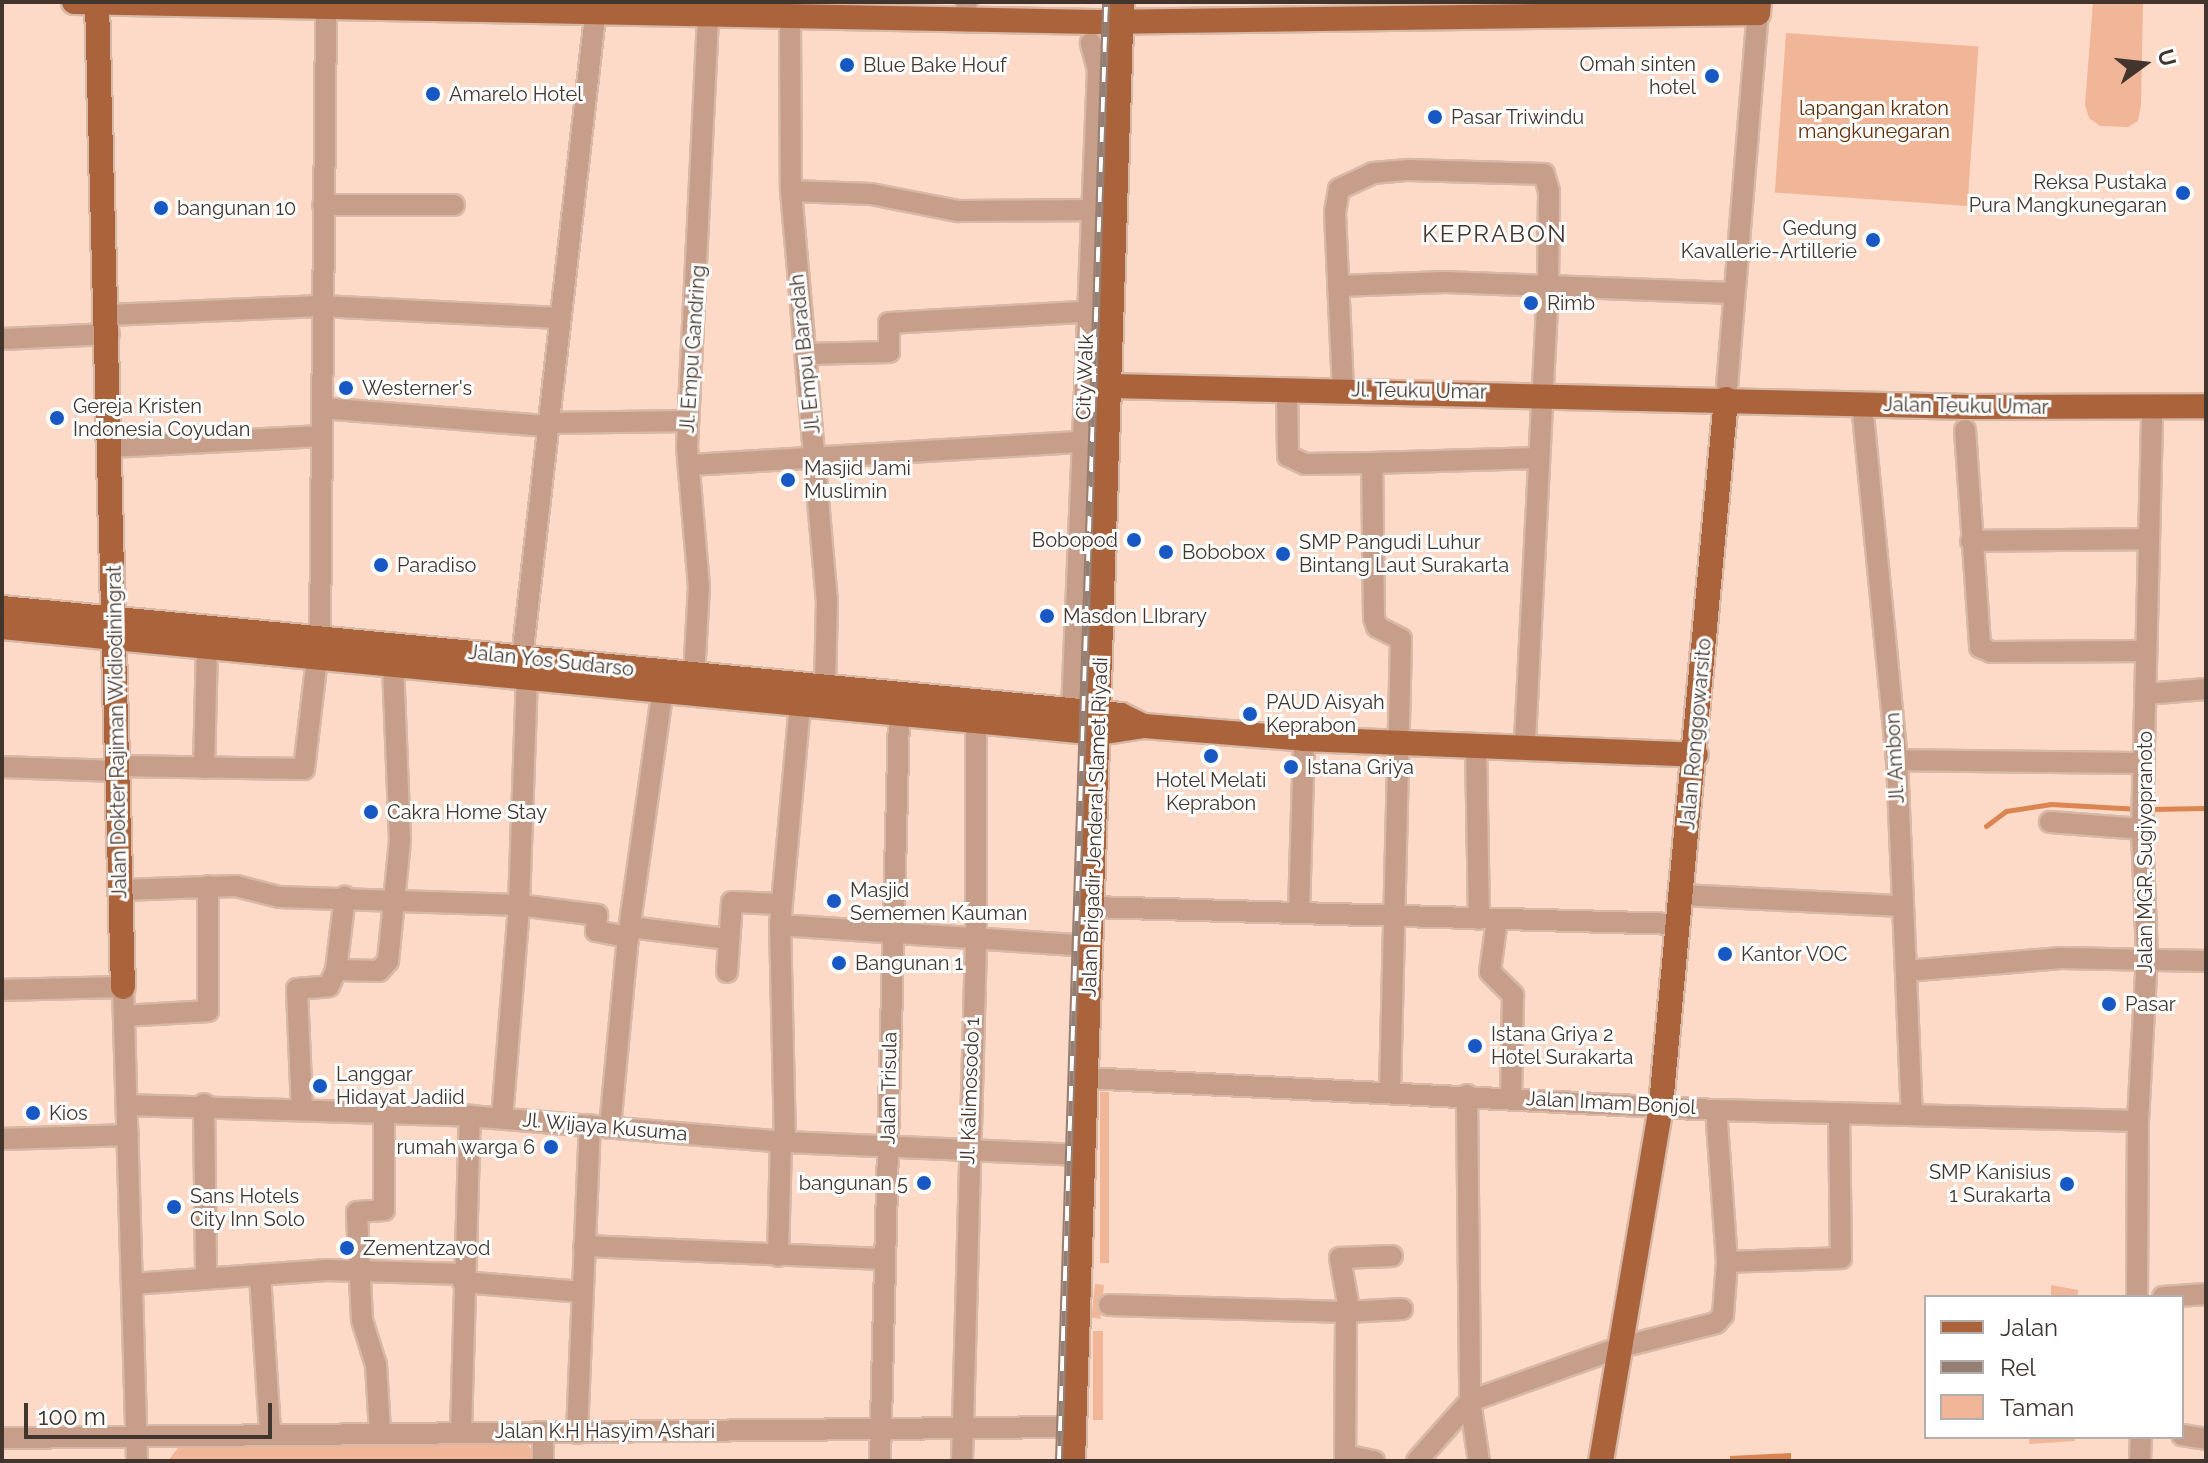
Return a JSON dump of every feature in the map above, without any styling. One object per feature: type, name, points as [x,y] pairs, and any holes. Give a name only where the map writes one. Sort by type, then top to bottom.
[{"type":"main road","points":[[90,3],[378,7],[708,18],[796,13],[1758,8]]},
{"type":"main road","name":"Jalan Dokter Rajiman Widiodiningrat","points":[[90,3],[108,324],[123,987]]},
{"type":"main road","name":"Jalan Brigadir Jenderal Slamet Riyadi","points":[[1073,1461],[1089,946],[1112,386],[1122,12]]},
{"type":"main road","name":"Jl. Teuku Umar","points":[[1112,386],[1726,399]]},
{"type":"main road","name":"Jalan Teuku Umar","points":[[1726,399],[1862,404],[2206,406]]},
{"type":"main road","name":"Jalan Ronggowarsito","points":[[1601,1461],[1661,1105],[1696,755],[1726,399]]},
{"type":"main road","name":"Jalan Yos Sudarso","points":[[2,608],[114,626],[318,648],[825,688],[1100,723],[1304,739],[1696,755]]},
{"type":"main road","name":"Jalan Yos Sudarso","points":[[2,627],[114,626],[207,646],[318,648],[393,666],[526,666],[662,694],[976,722],[1072,720]]},
{"type":"street","points":[[2,767],[304,769],[318,648],[326,8]]},
{"type":"street","name":"Jalan Ronggowarsito","points":[[1726,399],[1732,293],[1758,8]]},
{"type":"street","name":"Jl. Empu Baradah","points":[[796,13],[791,191],[827,599],[825,688]]},
{"type":"street","points":[[502,1118],[519,905],[526,666],[545,425],[595,16]]},
{"type":"street","name":"Jl. Empu Gandring","points":[[694,676],[699,599],[692,465],[687,454],[708,18]]},
{"type":"street","name":"City Walk","points":[[1072,720],[1098,70],[1091,43]]},
{"type":"street","points":[[1343,389],[1335,212],[1339,189],[1352,179],[1409,170],[1494,169],[1547,176],[1548,287],[1525,749]]},
{"type":"street","points":[[791,191],[861,192],[958,211],[1117,209]]},
{"type":"street","points":[[323,205],[454,205]]},
{"type":"street","points":[[1338,286],[1445,282],[1732,293]]},
{"type":"street","points":[[2,339],[108,324],[321,306],[559,318]]},
{"type":"street","points":[[806,354],[889,352],[889,323],[1114,311]]},
{"type":"street","points":[[1287,389],[1288,456],[1305,464],[1538,458]]},
{"type":"street","name":"Jl. Ambon","points":[[1862,404],[1897,760],[1912,1114]]},
{"type":"street","name":"Jalan MGR. Sugiyopranoto","points":[[2137,1295],[2138,1121],[2147,956],[2142,821],[2152,407]]},
{"type":"street","points":[[322,408],[545,425],[688,421]]},
{"type":"street","points":[[1965,430],[1977,638],[1984,649],[2146,651]]},
{"type":"street","points":[[111,447],[322,436]]},
{"type":"street","points":[[692,465],[1109,439]]},
{"type":"street","points":[[1372,463],[1374,618],[1377,627],[1401,639],[1390,1091]]},
{"type":"street","points":[[1971,541],[2149,539]]},
{"type":"street","points":[[1077,591],[1103,591]]},
{"type":"street","points":[[204,768],[207,646]]},
{"type":"street","points":[[336,970],[375,972],[386,967],[397,900],[400,801],[393,666]]},
{"type":"street","points":[[2145,694],[2206,689]]},
{"type":"street","points":[[577,1433],[584,1246],[662,694]]},
{"type":"street","points":[[778,1256],[783,1142],[780,925],[800,707]]},
{"type":"street","name":"Jalan Trisula","points":[[880,1461],[899,715]]},
{"type":"street","name":"Jl. Kalimosodo 1","points":[[962,1461],[976,942],[976,722]]},
{"type":"street","points":[[1299,911],[1304,739]]},
{"type":"street","points":[[1476,746],[1490,972],[1513,995],[1511,1097]]},
{"type":"street","points":[[1897,760],[1974,758],[2144,763]]},
{"type":"street","points":[[2050,822],[2142,821]]},
{"type":"street","points":[[124,1016],[208,1011],[208,886]]},
{"type":"street","points":[[121,890],[236,886],[279,897],[519,905],[597,915],[596,931],[728,939]]},
{"type":"street","points":[[1682,895],[1903,918]]},
{"type":"street","points":[[302,1109],[297,989],[328,987],[336,970],[345,897]]},
{"type":"street","points":[[727,972],[732,902],[781,904]]},
{"type":"street","points":[[1091,907],[1678,924]]},
{"type":"street","points":[[780,925],[976,942],[1089,946]]},
{"type":"street","points":[[1906,971],[2147,956],[2206,961]]},
{"type":"street","points":[[2,990],[123,987]]},
{"type":"street","name":"Jalan Dokter Rajiman Widiodiningrat","points":[[123,987],[137,1461]]},
{"type":"street","name":"Jalan Imam Bonjol","points":[[1085,1078],[1511,1097],[1716,1110],[2138,1121]]},
{"type":"street","points":[[1467,1095],[1470,1401],[1479,1461]]},
{"type":"street","points":[[204,1104],[206,1279]]},
{"type":"street","name":"Jl. Wijaya Kusuma","points":[[127,1105],[204,1104],[470,1116],[783,1142],[1082,1155]]},
{"type":"street","points":[[1417,1461],[1470,1401],[1621,1347],[1716,1323],[1726,1303],[1727,1262],[1716,1110]]},
{"type":"street","points":[[380,1432],[360,1272],[358,1211],[390,1210],[384,1112]]},
{"type":"street","points":[[1727,1262],[1841,1258],[1839,1113]]},
{"type":"street","points":[[461,1432],[470,1116]]},
{"type":"street","points":[[2,1139],[128,1135]]},
{"type":"street","points":[[584,1246],[884,1259]]},
{"type":"street","points":[[1374,1461],[1345,1458],[1347,1311],[1340,1258],[1392,1256]]},
{"type":"street","points":[[132,1284],[360,1272],[463,1278],[582,1292]]},
{"type":"street","points":[[260,1276],[270,1432]]},
{"type":"street","points":[[2184,1296],[2206,1294]]},
{"type":"street","points":[[1109,1305],[1347,1311],[1402,1309]]},
{"type":"street","name":"Jalan K.H Hasyim Ashari","points":[[2,1438],[270,1432],[577,1433],[1073,1427]]},
{"type":"street","points":[[543,1432],[543,1461]]},
{"type":"street","points":[[2184,1435],[2206,1439]]},
{"type":"street","points":[[2140,1461],[2141,1439]]},
{"type":"green space","points":[[2093,2],[2143,2],[2141,105],[2138,121],[2128,127],[2100,126],[2089,118],[2085,105]]},
{"type":"green space","name":"lapangan kraton mangkunegaran","points":[[1786,33],[1979,46],[1967,206],[1775,193]]},
{"type":"green space","points":[[1100,1092],[1109,1092],[1109,1263],[1100,1263]]},
{"type":"green space","points":[[1095,1284],[1104,1285],[1100,1319],[1091,1318]]},
{"type":"green space","points":[[2051,1285],[2078,1290],[2078,1295],[2051,1295]]},
{"type":"green space","points":[[1093,1331],[1103,1331],[1103,1420],[1093,1420]]},
{"type":"green space","points":[[519,1435],[542,1461],[168,1461],[181,1444]]},
{"type":"green space","points":[[2030,1439],[2075,1439],[2075,1441],[2029,1444]]},
{"type":"shaded area","points":[[1791,1453],[1791,1461],[1730,1461],[1730,1456]]},
{"type":"waterway","points":[[1986,826],[2006,811],[2051,804],[2139,809]]},
{"type":"waterway","points":[[2149,809],[2206,808]]},
{"type":"railway","points":[[1059,1461],[1106,2]]},
{"type":"place","name":"Blue Bake Houf","points":[[847,65]]},
{"type":"place","name":"Omah sinten hotel","points":[[1712,76]]},
{"type":"place","name":"Amarelo Hotel","points":[[433,94]]},
{"type":"place","name":"Pasar Triwindu","points":[[1435,117]]},
{"type":"place","name":"Reksa Pustaka Pura Mangkunegaran","points":[[2183,193]]},
{"type":"place","name":"bangunan 10","points":[[161,208]]},
{"type":"place","name":"Gedung Kavallerie-Artillerie","points":[[1873,240]]},
{"type":"place","name":"Rimb","points":[[1531,303]]},
{"type":"place","name":"Westerner's","points":[[346,388]]},
{"type":"place","name":"Gereja Kristen Indonesia Coyudan","points":[[57,418]]},
{"type":"place","name":"Masjid Jami Muslimin","points":[[788,480]]},
{"type":"place","name":"Bobopod","points":[[1134,540]]},
{"type":"place","name":"Bobobox","points":[[1166,552]]},
{"type":"place","name":"SMP Pangudi Luhur Bintang Laut Surakarta","points":[[1283,554]]},
{"type":"place","name":"Paradiso","points":[[381,565]]},
{"type":"place","name":"Masdon LIbrary","points":[[1047,616]]},
{"type":"place","name":"PAUD Aisyah Keprabon","points":[[1250,714]]},
{"type":"place","name":"Hotel Melati Keprabon","points":[[1211,756]]},
{"type":"place","name":"Istana Griya","points":[[1291,767]]},
{"type":"place","name":"Cakra Home Stay","points":[[371,812]]},
{"type":"place","name":"Masjid Sememen Kauman","points":[[834,901]]},
{"type":"place","name":"Kantor VOC","points":[[1725,954]]},
{"type":"place","name":"Bangunan 1","points":[[839,963]]},
{"type":"place","name":"Pasar","points":[[2109,1004]]},
{"type":"place","name":"Istana Griya 2 Hotel Surakarta","points":[[1475,1046]]},
{"type":"place","name":"Langgar Hidayat Jadiid","points":[[320,1086]]},
{"type":"place","name":"Kios","points":[[33,1113]]},
{"type":"place","name":"rumah warga 6","points":[[551,1147]]},
{"type":"place","name":"bangunan 5","points":[[924,1183]]},
{"type":"place","name":"SMP Kanisius 1 Surakarta","points":[[2067,1184]]},
{"type":"place","name":"Sans Hotels City Inn Solo","points":[[174,1207]]},
{"type":"place","name":"Zementzavod","points":[[347,1248]]},
{"type":"district","name":"KEPRABON","points":[[1495,234]]}]
